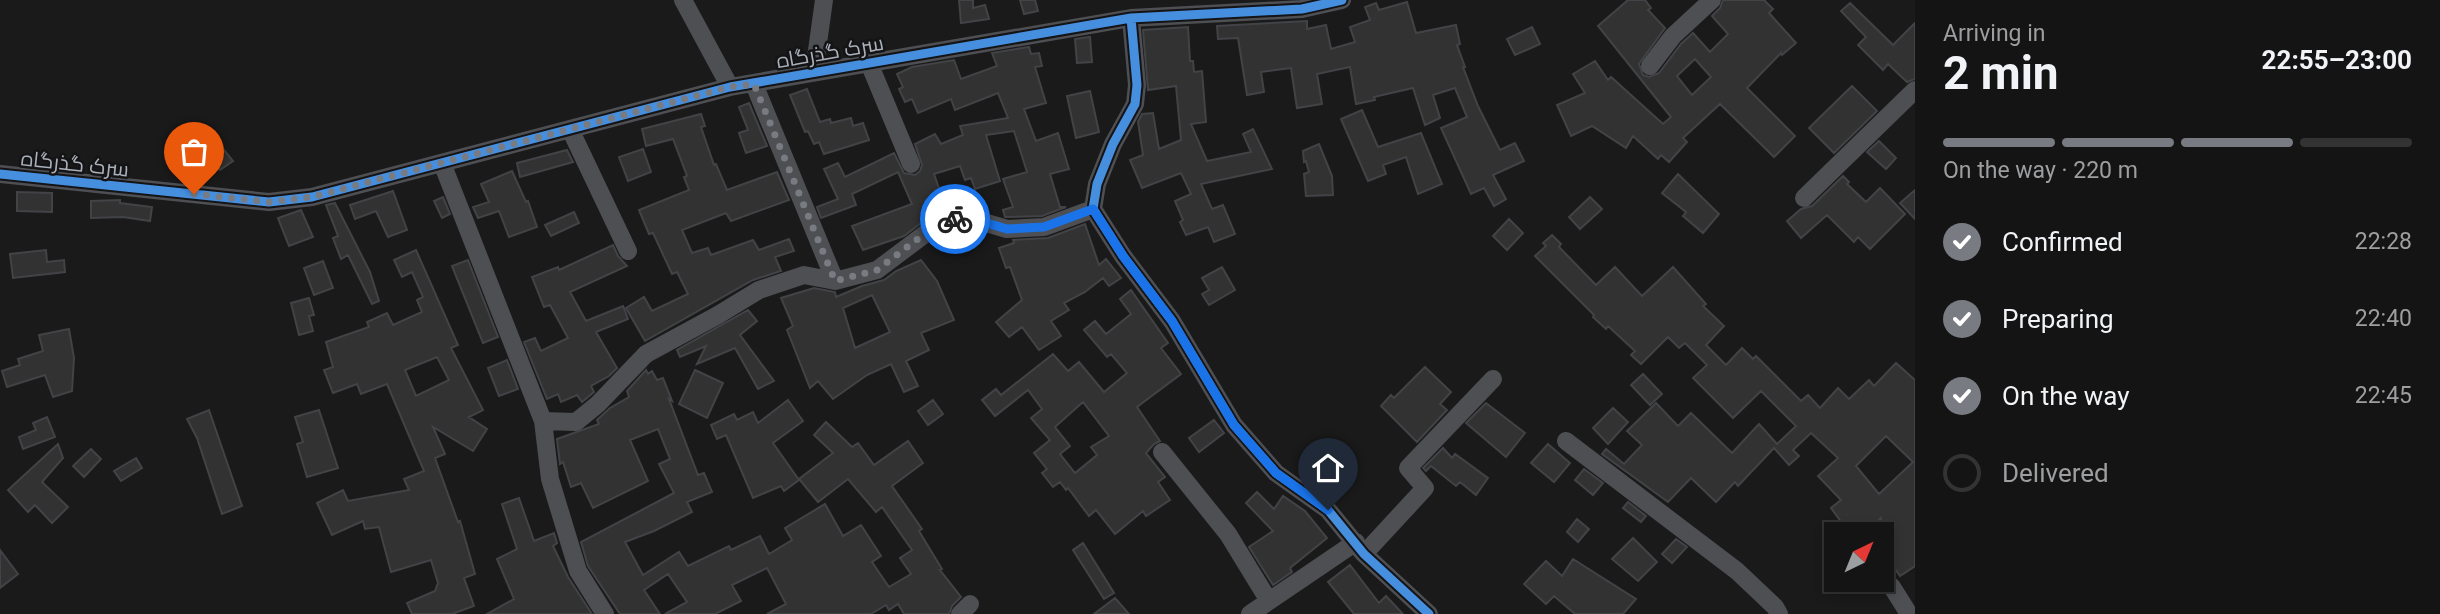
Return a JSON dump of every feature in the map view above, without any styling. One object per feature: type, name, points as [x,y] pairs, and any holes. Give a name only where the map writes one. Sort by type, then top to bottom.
[{"type":"street","points":[[683,0],[730,87]]},
{"type":"street","points":[[814,72],[824,0]]},
{"type":"street","name":"سرک گذرگاه","points":[[0,174],[269,202],[312,197],[730,87],[1131,18],[1342,0]]},
{"type":"street","points":[[1650,66],[1674,36],[1712,0]]},
{"type":"street","points":[[1131,18],[1137,85],[1135,104],[1113,144],[1097,184],[1093,209],[1123,256],[1172,321],[1234,425],[1276,473],[1328,510],[1360,548],[1429,614]]},
{"type":"street","points":[[869,62],[911,164]]},
{"type":"street","points":[[754,84],[835,281]]},
{"type":"street","points":[[1804,198],[1914,95]]},
{"type":"street","points":[[570,129],[628,251]]},
{"type":"street","points":[[442,163],[543,421],[550,479],[578,571],[605,614]]},
{"type":"street","points":[[543,421],[576,422],[598,404],[646,354],[759,290],[804,275],[835,281],[877,270],[944,219],[973,219],[1007,229],[1044,227],[1093,209]]},
{"type":"street","points":[[1250,614],[1360,548],[1425,488],[1408,468],[1493,380]]},
{"type":"street","points":[[1566,441],[1737,571],[1779,614]]},
{"type":"street","points":[[1162,452],[1228,534],[1269,601]]},
{"type":"street","points":[[1894,590],[1909,614]]},
{"type":"building","points":[[959,0],[973,0],[973,8],[985,5],[989,19],[961,23]]},
{"type":"building","points":[[1020,0],[1035,0],[1038,11],[1024,14]]},
{"type":"building","points":[[1628,0],[1645,0],[1651,8],[1648,10],[1665,28],[1639,64],[1643,75],[1649,77],[1659,73],[1693,33],[1710,52],[1728,34],[1712,16],[1723,0],[1764,0],[1773,9],[1769,13],[1796,43],[1782,55],[1781,53],[1747,88],[1795,136],[1774,157],[1720,104],[1683,138],[1687,142],[1669,162],[1661,155],[1658,159],[1633,136],[1626,148],[1592,126],[1571,136],[1557,105],[1585,93],[1573,74],[1595,61],[1608,80],[1611,77],[1663,124],[1671,117],[1598,26]],"holes":[[[1695,59],[1711,77],[1692,95],[1677,76]]]},
{"type":"building","points":[[1407,2],[1416,33],[1456,25],[1460,44],[1457,45],[1463,67],[1478,106],[1500,150],[1515,143],[1524,161],[1493,175],[1506,199],[1494,206],[1484,188],[1471,194],[1441,128],[1467,117],[1455,88],[1433,95],[1440,118],[1425,125],[1413,88],[1356,104],[1350,67],[1317,74],[1322,104],[1297,108],[1291,68],[1261,72],[1264,92],[1247,95],[1238,38],[1218,39],[1217,26],[1307,21],[1307,29],[1326,25],[1331,49],[1355,42],[1350,27],[1370,20],[1365,7],[1376,3],[1379,10]]},
{"type":"building","points":[[1850,3],[1893,45],[1915,23],[1915,79],[1907,82],[1888,64],[1883,70],[1858,45],[1866,37],[1841,11]]},
{"type":"building","points":[[1188,27],[1190,61],[1193,61],[1194,72],[1202,71],[1206,122],[1191,124],[1207,161],[1251,152],[1243,134],[1253,129],[1272,169],[1201,184],[1212,209],[1223,205],[1235,234],[1214,242],[1208,227],[1186,235],[1175,201],[1191,194],[1181,173],[1142,188],[1130,160],[1143,155],[1138,122],[1142,114],[1153,113],[1159,149],[1181,140],[1176,86],[1148,90],[1143,30]]},
{"type":"building","points":[[1532,27],[1540,44],[1515,55],[1507,39]]},
{"type":"building","points":[[1090,37],[1092,62],[1077,63],[1075,39]]},
{"type":"building","points":[[1029,47],[1031,54],[1039,53],[1042,66],[1035,67],[1046,103],[1024,109],[1036,141],[1058,133],[1069,169],[1050,174],[1060,207],[1066,207],[1042,216],[1005,217],[1003,210],[1013,207],[1003,179],[1027,172],[1014,131],[986,135],[1000,181],[975,189],[971,178],[965,180],[960,166],[934,174],[946,208],[938,210],[904,236],[863,250],[852,226],[912,204],[898,172],[852,194],[856,205],[821,218],[817,207],[838,199],[824,169],[838,163],[845,177],[894,153],[904,173],[915,175],[922,165],[915,144],[935,134],[941,144],[963,135],[960,126],[1008,118],[998,93],[955,110],[951,99],[918,113],[912,99],[905,102],[899,89],[903,87],[897,74],[912,67],[954,60],[961,79],[997,66],[992,53]]},
{"type":"building","points":[[1852,86],[1877,111],[1834,153],[1809,128]]},
{"type":"building","points":[[807,89],[820,122],[830,119],[831,123],[851,118],[853,126],[863,123],[869,140],[824,154],[819,142],[814,144],[808,131],[805,132],[790,95]]},
{"type":"building","points":[[1090,91],[1099,132],[1076,138],[1067,96]]},
{"type":"building","points":[[749,103],[767,146],[746,153],[739,133],[748,130],[739,107]]},
{"type":"building","points":[[1362,110],[1378,147],[1421,133],[1442,184],[1418,194],[1406,157],[1383,165],[1386,174],[1368,181],[1341,119]]},
{"type":"building","points":[[701,114],[705,126],[701,127],[714,165],[716,164],[727,190],[777,172],[789,200],[731,221],[726,213],[682,230],[692,253],[708,248],[711,255],[753,240],[759,250],[789,239],[794,251],[775,257],[781,271],[753,280],[645,341],[626,308],[644,297],[652,311],[688,294],[677,272],[672,274],[653,233],[649,234],[639,210],[689,190],[684,177],[687,176],[673,139],[646,146],[642,129]]},
{"type":"building","points":[[213,136],[233,161],[220,170],[201,145]]},
{"type":"building","points":[[1879,141],[1896,158],[1886,169],[1867,152]]},
{"type":"building","points":[[1319,144],[1332,176],[1333,195],[1306,196],[1304,174],[1309,172],[1303,151]]},
{"type":"building","points":[[643,149],[651,172],[628,181],[619,157]]},
{"type":"building","points":[[567,150],[573,162],[520,177],[517,163]]},
{"type":"building","points":[[512,171],[526,202],[528,201],[537,227],[509,237],[499,211],[478,218],[473,207],[489,202],[481,184]]},
{"type":"building","points":[[1678,174],[1719,214],[1703,233],[1683,216],[1686,212],[1662,193]]},
{"type":"building","points":[[1843,176],[1849,182],[1847,184],[1866,202],[1880,188],[1905,214],[1870,249],[1858,237],[1854,242],[1827,215],[1801,238],[1787,221],[1801,209],[1812,206]]},
{"type":"building","points":[[1915,190],[1915,219],[1900,203]]},
{"type":"building","points":[[393,191],[407,230],[388,237],[376,211],[355,219],[350,205]]},
{"type":"building","points":[[17,192],[52,193],[52,212],[17,211]]},
{"type":"building","points":[[443,197],[450,214],[442,218],[434,201]]},
{"type":"building","points":[[1590,197],[1602,209],[1580,229],[1569,217]]},
{"type":"building","points":[[120,200],[120,203],[152,207],[150,221],[123,217],[91,218],[91,201]]},
{"type":"building","points":[[335,203],[370,272],[379,301],[372,304],[348,255],[341,259],[333,238],[338,236],[326,205]]},
{"type":"building","points":[[301,210],[313,237],[289,246],[278,218]]},
{"type":"building","points":[[574,212],[579,223],[551,236],[545,225]]},
{"type":"building","points":[[1509,219],[1523,233],[1507,250],[1493,236]]},
{"type":"building","points":[[1085,224],[1099,265],[1106,259],[1121,278],[1109,286],[1103,278],[1064,303],[1069,310],[1051,321],[1061,336],[1039,350],[1022,327],[1009,337],[996,322],[1022,300],[1010,267],[1006,268],[999,248],[1014,243],[1013,240],[1048,238]]},
{"type":"building","points":[[1552,235],[1561,244],[1559,247],[1596,285],[1615,267],[1642,296],[1673,267],[1706,304],[1703,306],[1724,326],[1706,345],[1726,365],[1742,348],[1753,359],[1756,356],[1801,401],[1808,395],[1820,408],[1838,388],[1849,399],[1869,380],[1874,386],[1896,363],[1915,380],[1915,566],[1900,576],[1894,567],[1894,522],[1881,522],[1881,518],[1876,522],[1841,522],[1831,508],[1841,500],[1818,476],[1838,458],[1811,433],[1793,450],[1799,456],[1789,465],[1774,448],[1738,486],[1735,482],[1716,502],[1691,478],[1668,502],[1602,454],[1606,449],[1624,464],[1642,445],[1627,431],[1656,403],[1678,426],[1691,413],[1732,453],[1759,424],[1777,444],[1796,426],[1761,391],[1733,418],[1693,378],[1707,365],[1685,343],[1679,348],[1668,337],[1641,364],[1631,355],[1635,351],[1608,326],[1606,329],[1593,317],[1594,315],[1535,256],[1546,246],[1543,243]],"holes":[[[1886,436],[1913,462],[1879,494],[1856,466]]]},
{"type":"building","points":[[613,245],[627,266],[570,292],[586,321],[623,306],[628,319],[596,332],[617,368],[591,386],[594,392],[582,402],[577,395],[561,402],[558,394],[547,399],[524,342],[535,338],[541,351],[568,338],[550,305],[544,307],[532,277],[558,267],[559,270]]},
{"type":"building","points":[[46,250],[47,262],[64,260],[65,272],[13,278],[10,254]]},
{"type":"building","points":[[416,250],[458,345],[451,348],[483,410],[469,417],[487,429],[473,451],[433,427],[445,454],[435,458],[458,522],[460,521],[475,574],[464,578],[474,606],[452,614],[412,614],[407,603],[435,591],[438,583],[431,560],[391,572],[379,527],[365,529],[363,521],[332,535],[317,503],[343,490],[348,501],[409,490],[404,479],[424,471],[387,384],[361,394],[357,384],[333,393],[324,370],[333,367],[326,342],[369,327],[367,322],[387,313],[393,325],[422,312],[417,300],[423,297],[412,272],[402,277],[394,260]],"holes":[[[437,357],[449,380],[416,396],[405,370]]]},
{"type":"building","points":[[468,260],[498,337],[483,343],[452,266]]},
{"type":"building","points":[[921,260],[937,281],[954,320],[921,333],[929,350],[906,361],[918,386],[904,392],[891,364],[867,375],[833,399],[818,381],[810,388],[787,330],[793,326],[781,298],[814,288],[835,292],[836,297],[884,280],[896,271]],"holes":[[[872,295],[890,332],[855,348],[843,308]]]},
{"type":"building","points":[[323,261],[333,288],[314,295],[304,268]]},
{"type":"building","points":[[1222,267],[1235,290],[1209,305],[1202,294],[1209,290],[1202,278]]},
{"type":"building","points":[[1131,290],[1168,343],[1161,348],[1181,374],[1137,407],[1160,441],[1146,453],[1165,477],[1158,482],[1170,500],[1146,516],[1143,511],[1115,534],[1096,510],[1089,516],[1068,488],[1066,490],[1060,482],[1053,487],[1042,473],[1047,469],[1034,453],[1050,440],[1031,418],[1042,409],[1028,390],[995,416],[982,400],[996,389],[1001,395],[1053,354],[1068,371],[1079,362],[1104,392],[1127,373],[1111,354],[1107,357],[1084,330],[1095,321],[1106,334],[1131,314],[1120,299]],"holes":[[[1083,402],[1109,436],[1091,447],[1097,455],[1075,473],[1060,454],[1070,446],[1055,427]]]},
{"type":"building","points":[[309,298],[314,315],[309,316],[313,331],[299,335],[291,303]]},
{"type":"building","points":[[748,310],[757,321],[740,335],[774,381],[758,389],[735,348],[697,364],[706,346],[680,357],[677,350]]},
{"type":"building","points":[[69,329],[74,358],[72,391],[53,397],[45,375],[7,387],[2,371],[20,365],[18,359],[43,351],[39,335]]},
{"type":"building","points":[[507,360],[518,389],[499,396],[488,368]]},
{"type":"building","points":[[1425,367],[1451,392],[1440,404],[1447,410],[1417,442],[1381,406],[1391,395],[1394,398]]},
{"type":"building","points":[[646,370],[648,374],[652,371],[657,380],[663,378],[698,475],[704,473],[712,492],[687,502],[692,512],[625,542],[643,575],[679,552],[688,566],[729,546],[731,550],[760,536],[769,554],[792,540],[785,528],[825,504],[843,536],[861,525],[881,556],[872,562],[889,587],[911,574],[900,558],[912,550],[882,507],[876,512],[848,479],[818,502],[799,479],[833,453],[814,435],[826,422],[852,447],[858,443],[874,465],[908,441],[923,463],[892,486],[922,529],[919,531],[942,569],[940,570],[961,597],[952,606],[949,614],[904,614],[898,604],[889,610],[886,605],[871,614],[767,614],[786,604],[767,568],[732,585],[741,601],[715,614],[665,614],[687,602],[668,574],[644,590],[660,614],[620,614],[588,566],[581,542],[674,493],[659,464],[670,459],[658,429],[630,440],[648,481],[593,508],[581,483],[571,487],[563,462],[560,464],[557,439],[599,424],[597,420],[610,408],[629,397],[627,391]]},
{"type":"building","points":[[695,370],[723,383],[707,418],[679,404]]},
{"type":"building","points":[[1643,374],[1662,394],[1650,405],[1631,385]]},
{"type":"building","points":[[788,400],[803,421],[773,443],[799,480],[784,491],[781,486],[753,498],[726,435],[717,439],[711,425],[734,414],[737,420],[753,412],[758,423]]},
{"type":"building","points":[[933,400],[943,414],[928,425],[918,411]]},
{"type":"building","points":[[1486,403],[1525,433],[1506,457],[1466,423]]},
{"type":"building","points":[[1613,408],[1628,422],[1608,444],[1593,428]]},
{"type":"building","points":[[209,410],[242,506],[222,514],[197,438],[187,419]]},
{"type":"building","points":[[319,410],[338,468],[307,477],[297,444],[303,442],[295,417]]},
{"type":"building","points":[[47,417],[55,437],[23,449],[19,437],[36,430],[33,423]]},
{"type":"building","points":[[1214,420],[1224,433],[1199,452],[1189,438]]},
{"type":"building","points":[[58,444],[63,458],[42,482],[68,507],[52,523],[35,505],[28,512],[8,490]]},
{"type":"building","points":[[1548,444],[1570,463],[1554,482],[1531,463]]},
{"type":"building","points":[[1443,448],[1452,458],[1455,454],[1488,478],[1476,495],[1460,482],[1456,486],[1431,466],[1426,471],[1423,468]]},
{"type":"building","points":[[91,449],[101,459],[84,477],[73,466]]},
{"type":"building","points":[[136,458],[142,468],[121,481],[114,471]]},
{"type":"building","points":[[1584,469],[1603,483],[1593,495],[1575,480]]},
{"type":"building","points":[[1257,492],[1274,509],[1283,496],[1305,511],[1327,538],[1290,568],[1292,572],[1273,585],[1249,547],[1273,531],[1246,503]]},
{"type":"building","points":[[519,498],[534,541],[554,533],[557,543],[553,546],[568,577],[592,614],[487,614],[514,599],[497,559],[517,549],[502,504]]},
{"type":"building","points":[[1628,502],[1646,516],[1641,522],[1623,508]]},
{"type":"building","points":[[1577,519],[1589,529],[1578,542],[1567,532]]},
{"type":"building","points":[[1633,538],[1657,562],[1638,581],[1612,559]]},
{"type":"building","points":[[1676,539],[1687,547],[1672,563],[1662,554]]},
{"type":"building","points":[[1083,543],[1114,593],[1104,599],[1073,550]]},
{"type":"building","points":[[0,550],[18,574],[0,588]]},
{"type":"building","points":[[1573,559],[1636,599],[1623,614],[1575,614],[1554,596],[1546,604],[1524,584],[1546,561],[1562,576]]},
{"type":"building","points":[[1350,565],[1379,603],[1386,596],[1403,614],[1354,614],[1328,582]]},
{"type":"building","points":[[1115,598],[1129,614],[1094,614]]},
{"type":"cycle path","points":[[0,174],[269,202],[312,197],[730,87],[1131,18],[1302,9],[1342,0]]},
{"type":"cycle path","points":[[1131,18],[1137,85],[1135,104],[1113,144],[1097,184],[1093,209],[1123,256],[1172,321],[1234,425],[1276,473],[1328,510],[1364,554],[1429,614]]},
{"type":"way so far","points":[[194,194],[269,202],[312,197],[730,87],[754,84],[835,281],[877,270],[944,219],[955,219]]},
{"type":"route","points":[[955,219],[973,219],[1007,229],[1044,227],[1093,209],[1123,256],[1172,321],[1234,425],[1276,473],[1328,510]]}]
